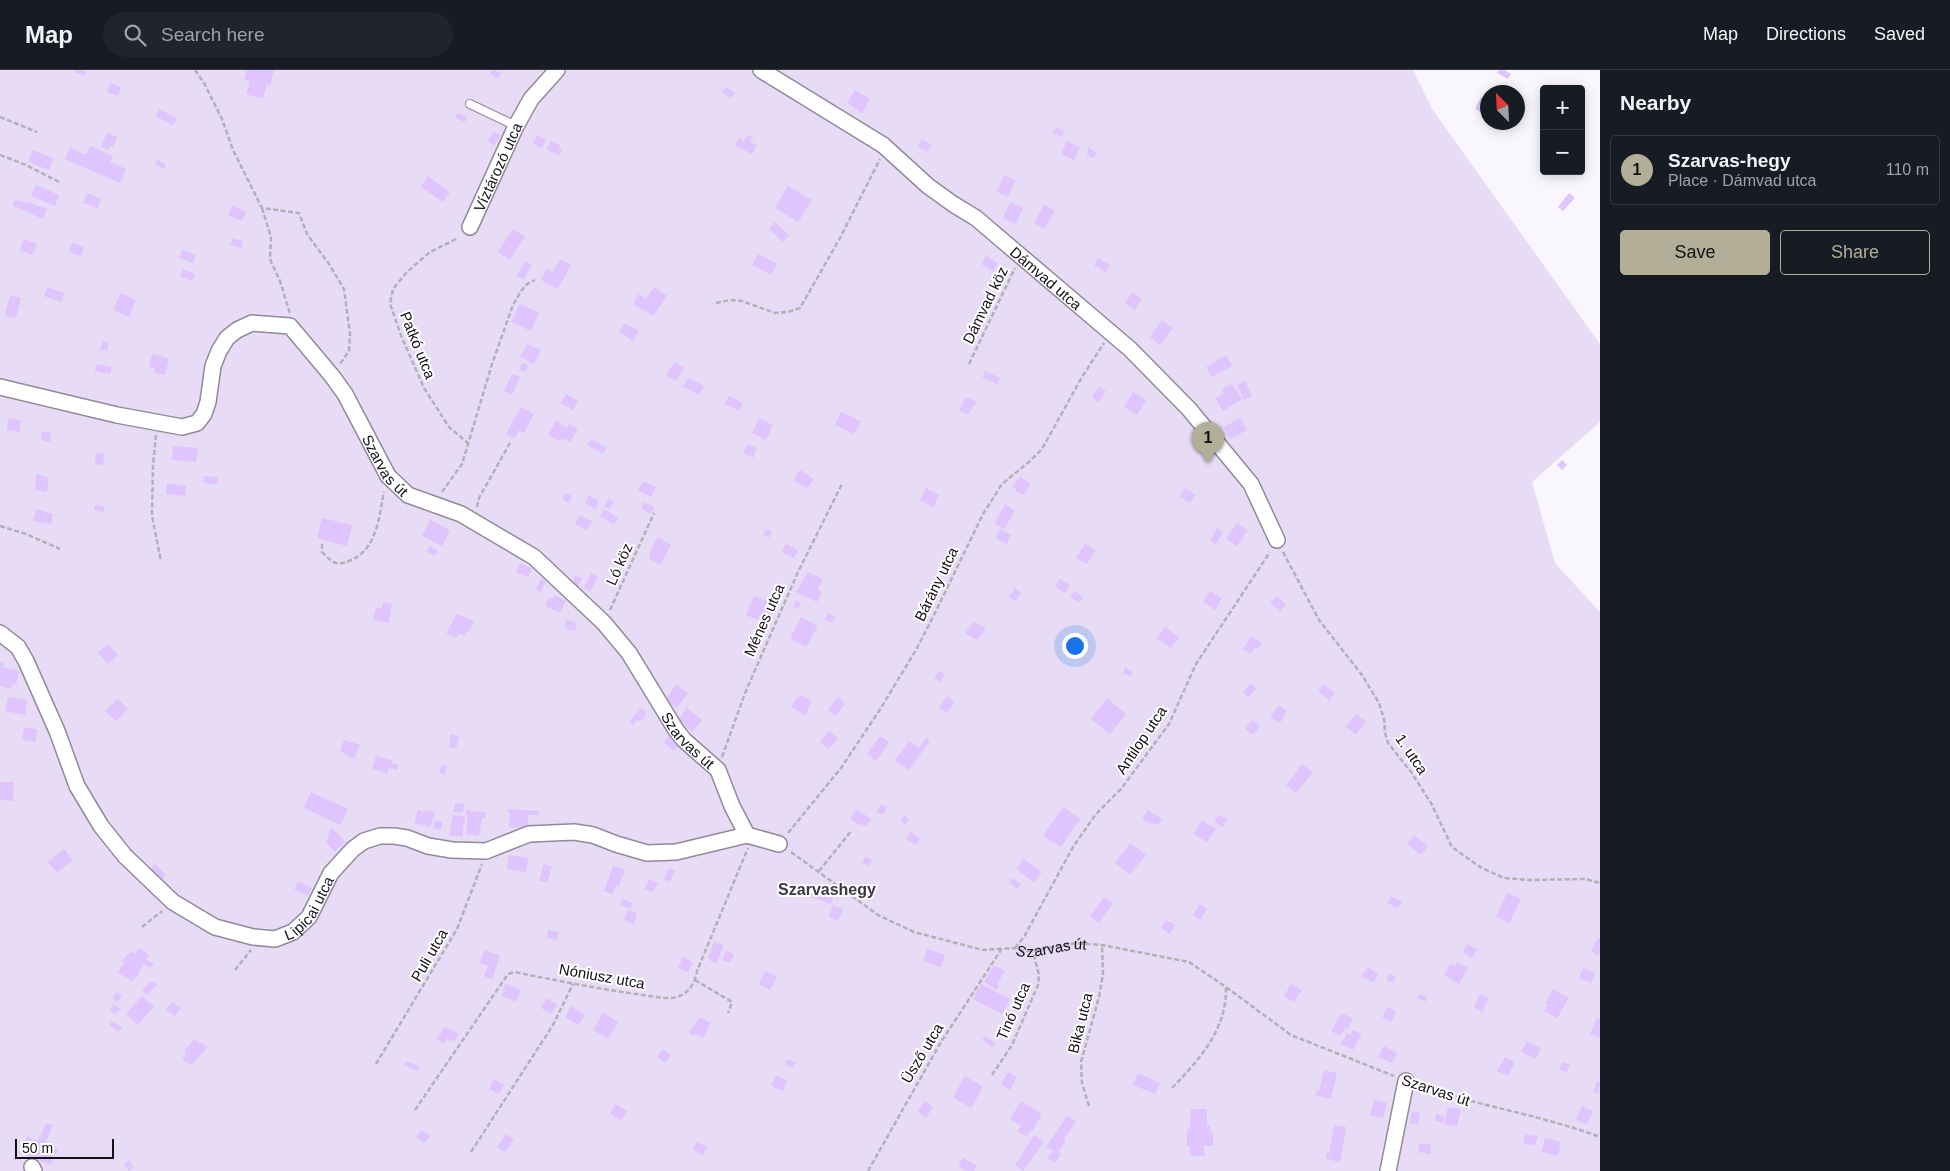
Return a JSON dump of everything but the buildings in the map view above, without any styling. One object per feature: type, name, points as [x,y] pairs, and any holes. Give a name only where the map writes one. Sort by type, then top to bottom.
[{"type":"street","points":[[516,126],[531,100],[557,70]]},
{"type":"street","name":"Dámvad utca","points":[[761,70],[882,145],[928,186],[976,218],[1021,255],[1130,349],[1189,409],[1251,484],[1277,540]]},
{"type":"street","name":"Víztározó utca","points":[[470,227],[516,126]]},
{"type":"street","points":[[0,387],[157,424],[182,427],[197,423],[204,414],[208,402],[213,366],[227,338],[237,330],[252,323],[290,326]]},
{"type":"street","name":"Szarvas út","points":[[290,326],[345,394],[388,476],[408,495],[474,520],[534,557],[604,623],[629,653],[676,730],[684,740],[718,770],[732,806],[750,836]]},
{"type":"street","name":"Lipicai utca","points":[[0,633],[18,648],[26,661],[57,731],[77,786],[101,826],[125,856],[173,902],[215,927],[253,937],[275,939],[293,932],[309,917],[331,873],[352,849],[364,841],[380,836],[394,836],[452,850],[486,851],[529,834],[574,832],[593,835],[646,853],[676,852],[750,836]]},
{"type":"street","points":[[750,836],[779,844]]},
{"type":"street","points":[[1388,1171],[1406,1081]]},
{"type":"lane","name":"Víztározó utca","points":[[470,104],[516,126]]},
{"type":"path","points":[[195,70],[204,83],[222,119],[233,150],[262,208],[271,237],[270,259],[280,281],[290,314],[290,326]]},
{"type":"path","points":[[0,118],[37,132]]},
{"type":"path","points":[[716,303],[730,300],[742,301],[775,313],[788,312],[800,308],[839,240],[879,161],[882,145]]},
{"type":"path","points":[[0,156],[26,165],[59,182]]},
{"type":"path","points":[[262,208],[299,213],[307,234],[329,264],[344,289],[350,334],[349,351],[332,376]]},
{"type":"path","name":"Patkó utca","points":[[456,239],[430,252],[408,272],[393,289],[390,304],[402,338],[424,388],[449,427],[469,444]]},
{"type":"path","name":"Dámvad köz","points":[[969,364],[1021,255]]},
{"type":"path","points":[[431,503],[450,483],[462,464],[482,396],[513,305],[521,291],[535,280]]},
{"type":"path","name":"Bárány utca","points":[[779,844],[840,768],[879,711],[920,641],[983,514],[1002,484],[1030,462],[1042,449],[1082,377],[1110,333]]},
{"type":"path","points":[[157,424],[153,464],[152,516],[161,561]]},
{"type":"path","points":[[474,520],[479,498],[510,443]]},
{"type":"path","points":[[322,544],[322,552],[336,564],[342,565],[357,558],[366,551],[376,532],[388,476]]},
{"type":"path","name":"Ménes utca","points":[[718,770],[745,693],[798,572],[842,484]]},
{"type":"path","name":"Ló köz","points":[[604,623],[654,513]]},
{"type":"path","points":[[0,526],[26,534],[60,549]]},
{"type":"path","name":"1. utca","points":[[1277,540],[1319,620],[1362,675],[1379,703],[1388,743],[1411,772],[1430,803],[1452,847],[1480,867],[1504,878],[1528,880],[1585,879],[1600,883]]},
{"type":"path","name":"Antilop utca","points":[[1015,948],[1024,937],[1073,846],[1096,814],[1121,789],[1169,724],[1196,664],[1277,540]]},
{"type":"path","points":[[819,871],[852,830]]},
{"type":"path","name":"Nóniusz utca","points":[[415,1110],[508,974],[515,972],[573,984],[676,998],[689,990],[695,980],[750,836]]},
{"type":"path","name":"Szarvas út","points":[[779,844],[878,915],[914,932],[983,950],[1015,948],[1023,951],[1032,951],[1076,943],[1102,945],[1189,962],[1291,1035],[1406,1081],[1454,1097],[1542,1118],[1600,1137]]},
{"type":"path","name":"Puli utca","points":[[376,1064],[457,929],[481,869],[486,851]]},
{"type":"path","points":[[142,928],[173,902]]},
{"type":"path","points":[[236,970],[253,946],[253,937]]},
{"type":"path","name":"Bika utca","points":[[1089,1106],[1082,1083],[1081,1062],[1099,997],[1102,974],[1102,945]]},
{"type":"path","name":"Üsző utca","points":[[868,1171],[941,1042],[1001,950]]},
{"type":"path","name":"Tinó utca","points":[[992,1075],[1012,1045],[1038,985],[1039,975],[1032,951]]},
{"type":"path","points":[[695,980],[732,1002],[728,1013]]},
{"type":"path","points":[[471,1152],[553,1026],[573,984]]},
{"type":"path","points":[[1172,1088],[1208,1045],[1219,1024],[1226,1003],[1226,987]]},
{"type":"shaded area","points":[[0,70],[1413,70],[1432,109],[1600,344],[1600,422],[1532,482],[1555,563],[1600,612],[1600,1171],[0,1171]]},
{"type":"place","name":"Szarvas-hegy","points":[[1208,463]]},
{"type":"district","name":"Szarvashegy","points":[[827,889]]}]
